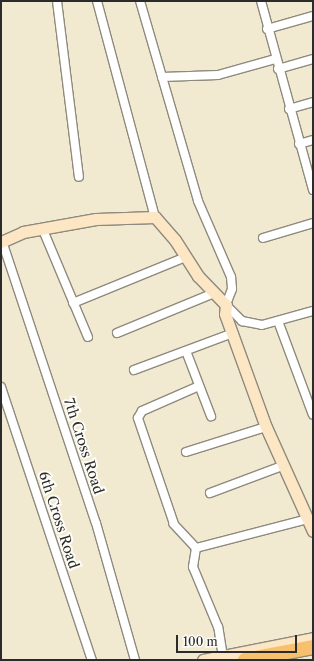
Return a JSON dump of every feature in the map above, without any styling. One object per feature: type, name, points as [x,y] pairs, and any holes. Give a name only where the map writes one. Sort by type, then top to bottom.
[{"type":"highway","points":[[245,660],[313,647]]},
{"type":"street","points":[[57,1],[79,177]]},
{"type":"street","points":[[97,1],[155,217],[176,240],[198,276],[242,321],[262,325],[313,311]]},
{"type":"street","points":[[140,1],[198,201],[231,277],[232,289],[226,304],[225,314],[266,427],[282,466],[313,531]]},
{"type":"street","points":[[260,1],[289,109],[312,185]]},
{"type":"street","points":[[267,29],[313,16]]},
{"type":"street","points":[[162,77],[218,75],[275,59]]},
{"type":"street","points":[[278,69],[313,59]]},
{"type":"street","points":[[289,109],[313,102]]},
{"type":"street","points":[[299,144],[313,140]]},
{"type":"street","points":[[2,241],[23,232],[43,230],[96,219],[155,217]]},
{"type":"street","points":[[263,238],[313,223]]},
{"type":"street","points":[[43,230],[88,337]]},
{"type":"street","name":"7th Cross Road","points":[[2,241],[96,523],[135,660]]},
{"type":"street","points":[[73,303],[186,257]]},
{"type":"street","points":[[117,333],[214,293]]},
{"type":"street","points":[[278,321],[310,400],[313,415]]},
{"type":"street","points":[[134,370],[233,333]]},
{"type":"street","points":[[186,351],[211,416]]},
{"type":"street","points":[[196,548],[174,524],[138,418],[142,411],[199,386]]},
{"type":"street","name":"6th Cross Road","points":[[1,387],[92,660]]},
{"type":"street","points":[[186,452],[266,427]]},
{"type":"street","points":[[210,493],[282,466]]},
{"type":"street","points":[[196,548],[308,520]]},
{"type":"street","points":[[196,548],[193,567],[218,627],[222,657]]},
{"type":"street","points":[[203,660],[313,638]]}]
